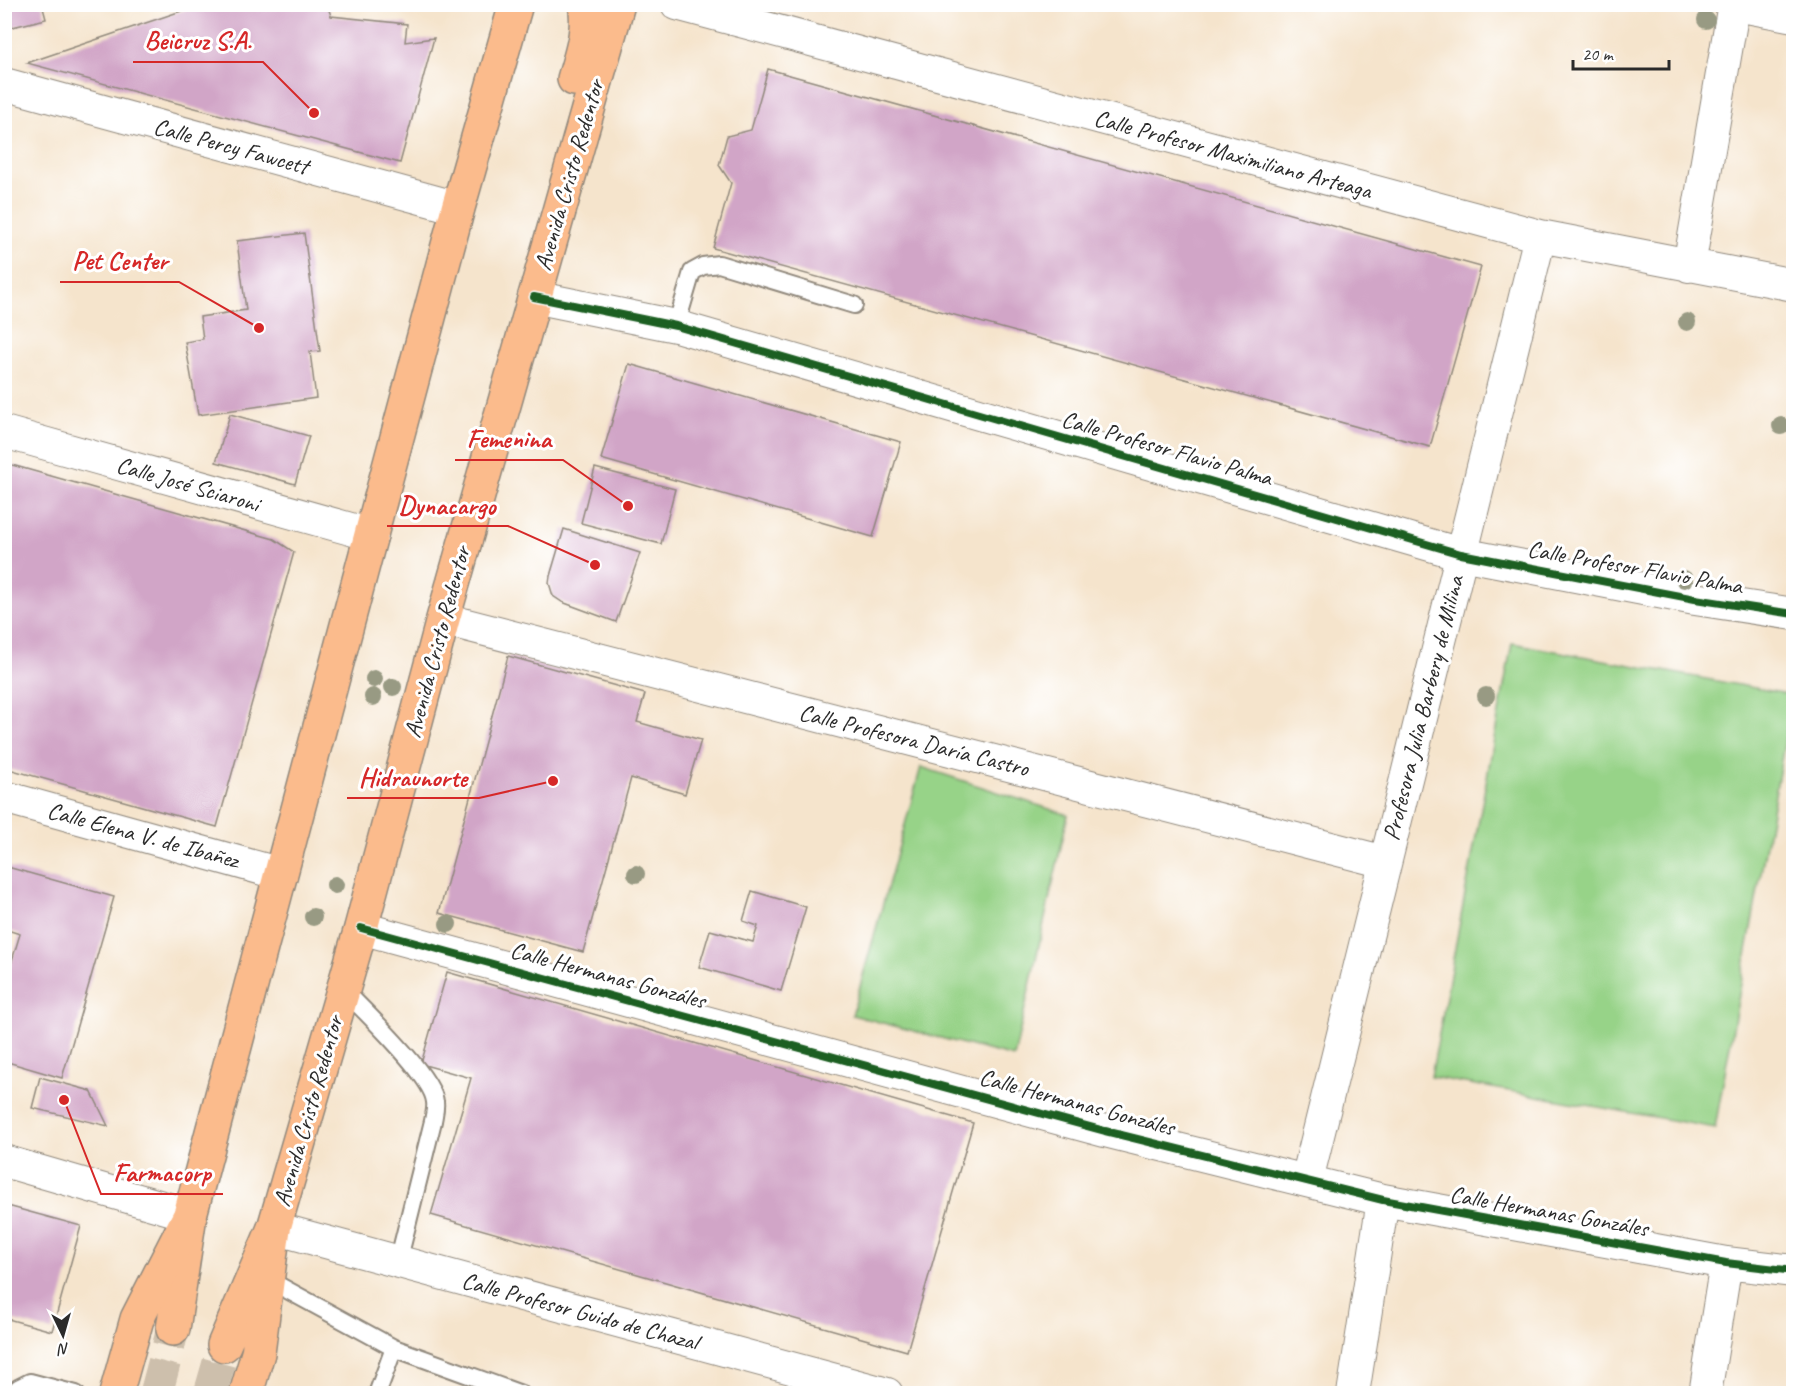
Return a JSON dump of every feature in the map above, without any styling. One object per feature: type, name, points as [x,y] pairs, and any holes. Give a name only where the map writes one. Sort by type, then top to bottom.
[{"type":"main road","points":[[173,1329],[190,1215],[458,208],[516,4]]},
{"type":"main road","points":[[500,62],[526,21],[542,4]]},
{"type":"main road","points":[[520,345],[523,300],[541,207],[584,46],[587,16],[585,4]]},
{"type":"main road","name":"Avenida Cristo Redentor","points":[[224,1345],[274,1228],[361,928],[443,619],[618,4]]},
{"type":"main road","points":[[116,1394],[137,1319],[190,1215]]},
{"type":"main road","points":[[246,1394],[258,1353],[274,1228]]},
{"type":"street","name":"Calle Profesor Maximiliano Arteaga","points":[[677,4],[1540,236],[1794,285]]},
{"type":"street","points":[[1689,266],[1733,5],[1794,16]]},
{"type":"street","name":"Calle Percy Fawcett","points":[[4,84],[458,208]]},
{"type":"street","name":"Profesora Julia Barbery de Milina","points":[[1307,1180],[1540,236]]},
{"type":"street","name":"Calle Profesor Flavio Palma","points":[[534,297],[676,326],[1461,554],[1695,599],[1794,614]]},
{"type":"street","name":"Calle José Sciaroni","points":[[4,432],[372,535]]},
{"type":"street","name":"Calle Profesora Daría Castro","points":[[443,619],[1385,862]]},
{"type":"street","name":"Calle Elena V. de Ibañez","points":[[4,797],[281,874]]},
{"type":"street","name":"Calle Hermanas Gonzáles","points":[[361,928],[1105,1131],[1383,1200],[1726,1263],[1794,1271]]},
{"type":"street","points":[[4,1161],[190,1215]]},
{"type":"street","points":[[1353,1394],[1383,1200]]},
{"type":"street","name":"Calle Profesor Guido de Chazal","points":[[274,1228],[887,1394]]},
{"type":"street","points":[[1706,1394],[1726,1263]]},
{"type":"lane","points":[[676,326],[692,272],[703,266],[719,264],[854,305]]},
{"type":"lane","points":[[343,989],[398,1047],[423,1079],[435,1100],[433,1121],[398,1262]]},
{"type":"lane","points":[[267,1279],[394,1348],[520,1394]]},
{"type":"lane","points":[[377,1394],[394,1348]]},
{"type":"lane","points":[[16,1394],[18,1388],[30,1382],[76,1394]]},
{"type":"green space","points":[[1512,643],[1793,695],[1715,1128],[1431,1077]]},
{"type":"green space","points":[[921,767],[1068,815],[1014,1057],[852,1015]]},
{"type":"building","points":[[4,4],[42,4],[46,19],[4,29]]},
{"type":"building","points":[[202,4],[327,4],[331,16],[407,24],[405,42],[434,38],[400,163],[27,63]]},
{"type":"building","points":[[768,69],[1481,267],[1430,447],[713,248],[731,183],[719,165],[727,136],[751,130]]},
{"type":"building","points":[[304,233],[320,351],[310,352],[316,398],[198,415],[185,342],[203,339],[200,317],[246,310],[237,241]]},
{"type":"building","points":[[629,364],[901,442],[873,537],[601,459]]},
{"type":"building","points":[[230,414],[309,436],[295,484],[216,462]]},
{"type":"building","points":[[5,463],[274,539],[294,552],[217,827],[5,768]]},
{"type":"building","points":[[595,468],[675,489],[661,544],[581,523]]},
{"type":"building","points":[[564,529],[640,553],[616,622],[562,602],[553,596],[549,583],[550,576]]},
{"type":"building","points":[[508,656],[645,694],[637,722],[701,740],[685,794],[631,778],[583,952],[439,913]]},
{"type":"building","points":[[4,866],[114,897],[62,1078],[4,1061],[4,987],[20,934],[4,929]]},
{"type":"building","points":[[752,891],[806,907],[781,991],[699,967],[710,930],[753,942],[758,926],[743,921]]},
{"type":"building","points":[[447,972],[973,1123],[907,1351],[431,1215],[471,1078],[421,1064]]},
{"type":"building","points":[[40,1077],[91,1091],[108,1126],[32,1108]]},
{"type":"building","points":[[4,1205],[81,1226],[52,1331],[4,1318]]},
{"type":"tunnel","points":[[156,1394],[173,1329]]},
{"type":"tunnel","points":[[210,1394],[224,1345]]},
{"type":"cycle path","points":[[534,297],[676,326],[1461,554],[1695,599],[1794,614]]},
{"type":"cycle path","points":[[361,928],[1105,1131],[1383,1200],[1726,1263],[1794,1271]]},
{"type":"place","name":"Beicruz S.A.","points":[[314,113]]},
{"type":"place","name":"Pet Center","points":[[259,328]]},
{"type":"place","name":"Femenina","points":[[628,506]]},
{"type":"place","name":"Dynacargo","points":[[595,565]]},
{"type":"place","name":"Hidraunorte","points":[[553,781]]},
{"type":"place","name":"Farmacorp","points":[[64,1100]]}]
